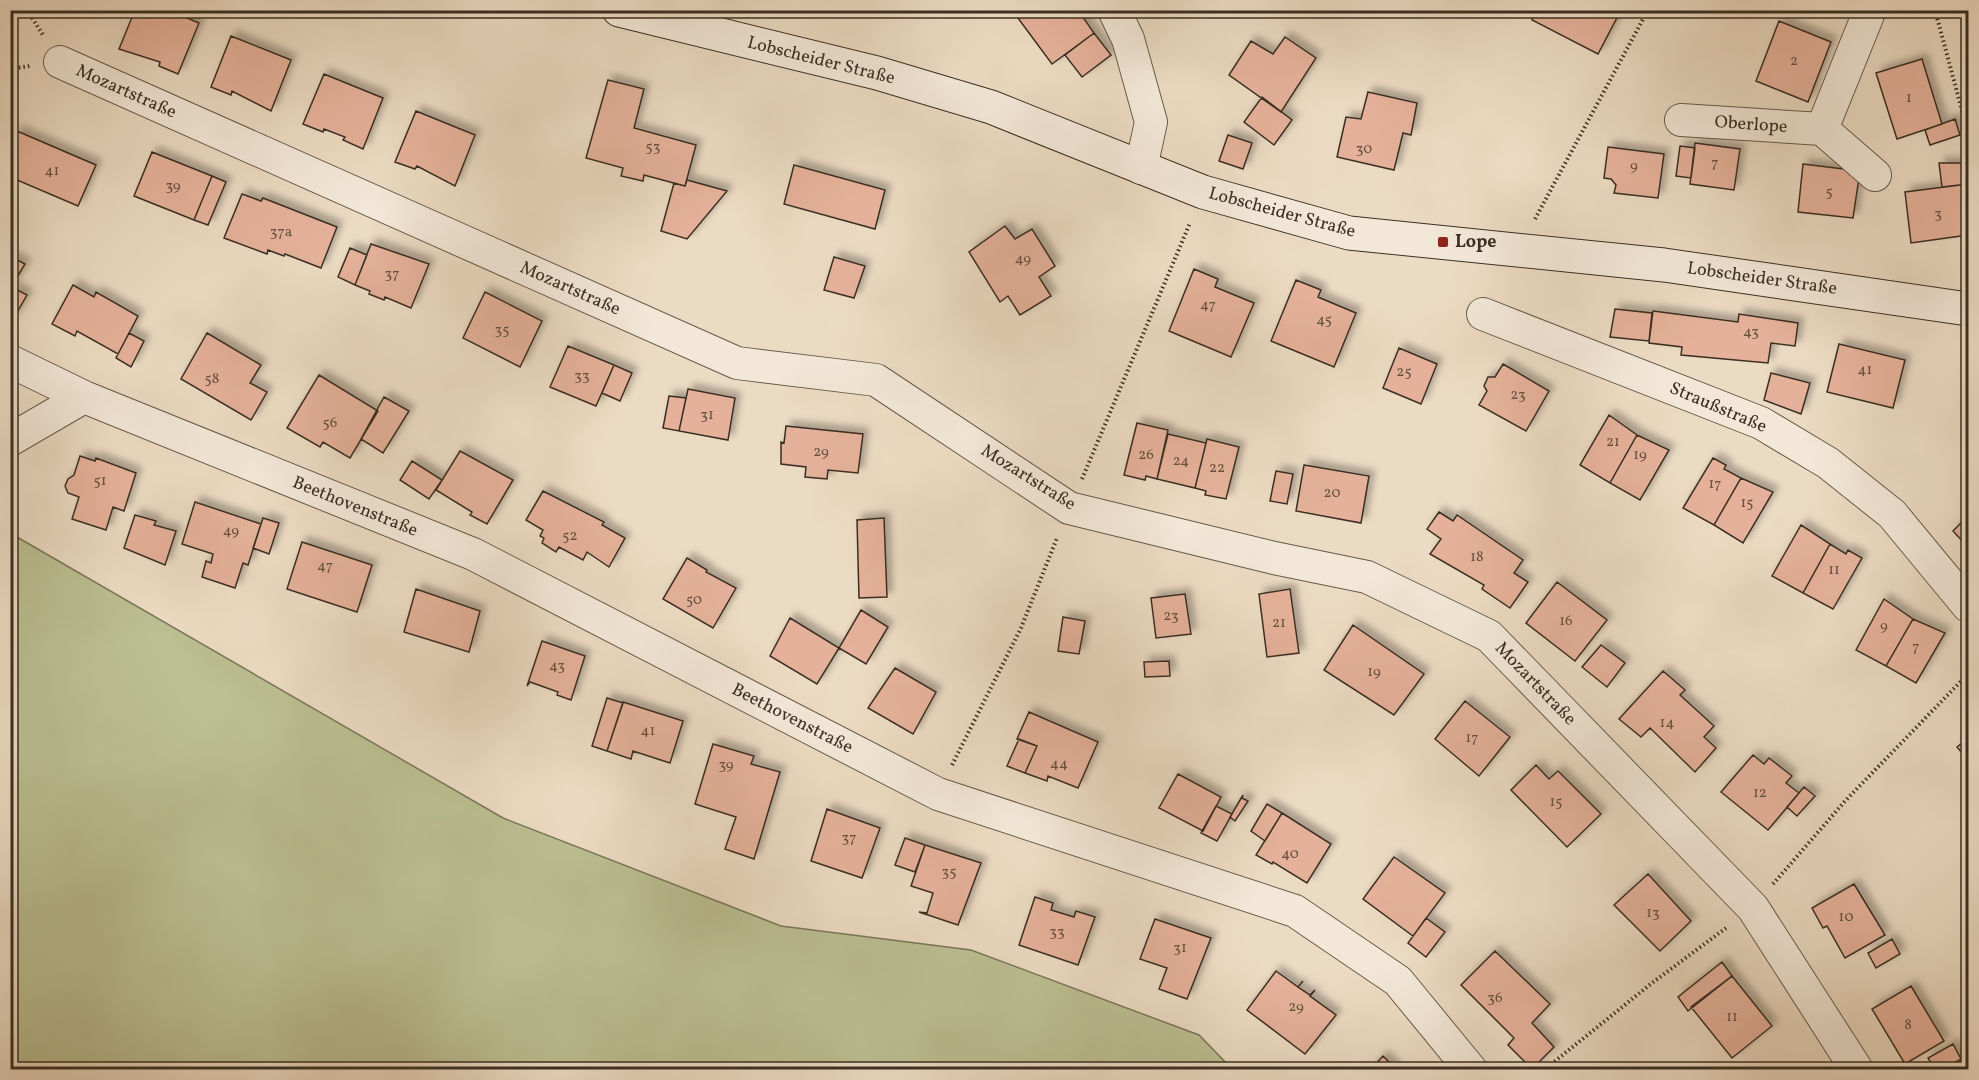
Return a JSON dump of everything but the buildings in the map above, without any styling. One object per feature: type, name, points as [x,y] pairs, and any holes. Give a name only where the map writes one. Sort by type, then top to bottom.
[{"type":"street","name":"Lobscheider Straße","points":[[619,10],[877,73],[991,107],[1203,192],[1349,233],[1518,252],[1664,265],[1968,309]]},
{"type":"street","points":[[1114,10],[1128,39],[1151,122],[1140,168]]},
{"type":"street","points":[[1870,10],[1822,129],[1875,176]]},
{"type":"street","name":"Mozartstraße","points":[[60,62],[737,363],[876,380],[1069,508],[1274,558],[1367,577],[1490,636],[1753,908],[1857,1070]]},
{"type":"street","name":"Oberlope","points":[[1681,120],[1822,129]]},
{"type":"street","name":"Straußstraße","points":[[1484,314],[1761,423],[1828,463],[1892,514],[1968,606]]},
{"type":"street","name":"Beethovenstraße","points":[[10,361],[84,397],[473,554],[938,794],[1295,911],[1398,981],[1471,1070]]},
{"type":"street","points":[[10,440],[84,397]]},
{"type":"path","points":[[1518,252],[1567,156],[1648,10]]},
{"type":"path","points":[[1935,10],[1968,133]]},
{"type":"path","points":[[1093,454],[1203,192]]},
{"type":"path","points":[[938,794],[1021,628],[1069,508]]},
{"type":"path","points":[[1788,867],[1846,800],[1968,674]]},
{"type":"path","points":[[1544,1070],[1713,938]]},
{"type":"green space","points":[[10,533],[503,818],[781,926],[971,950],[1199,1035],[1232,1069],[11,1069]]},
{"type":"place","name":"Lope","points":[[1443,242]]}]
